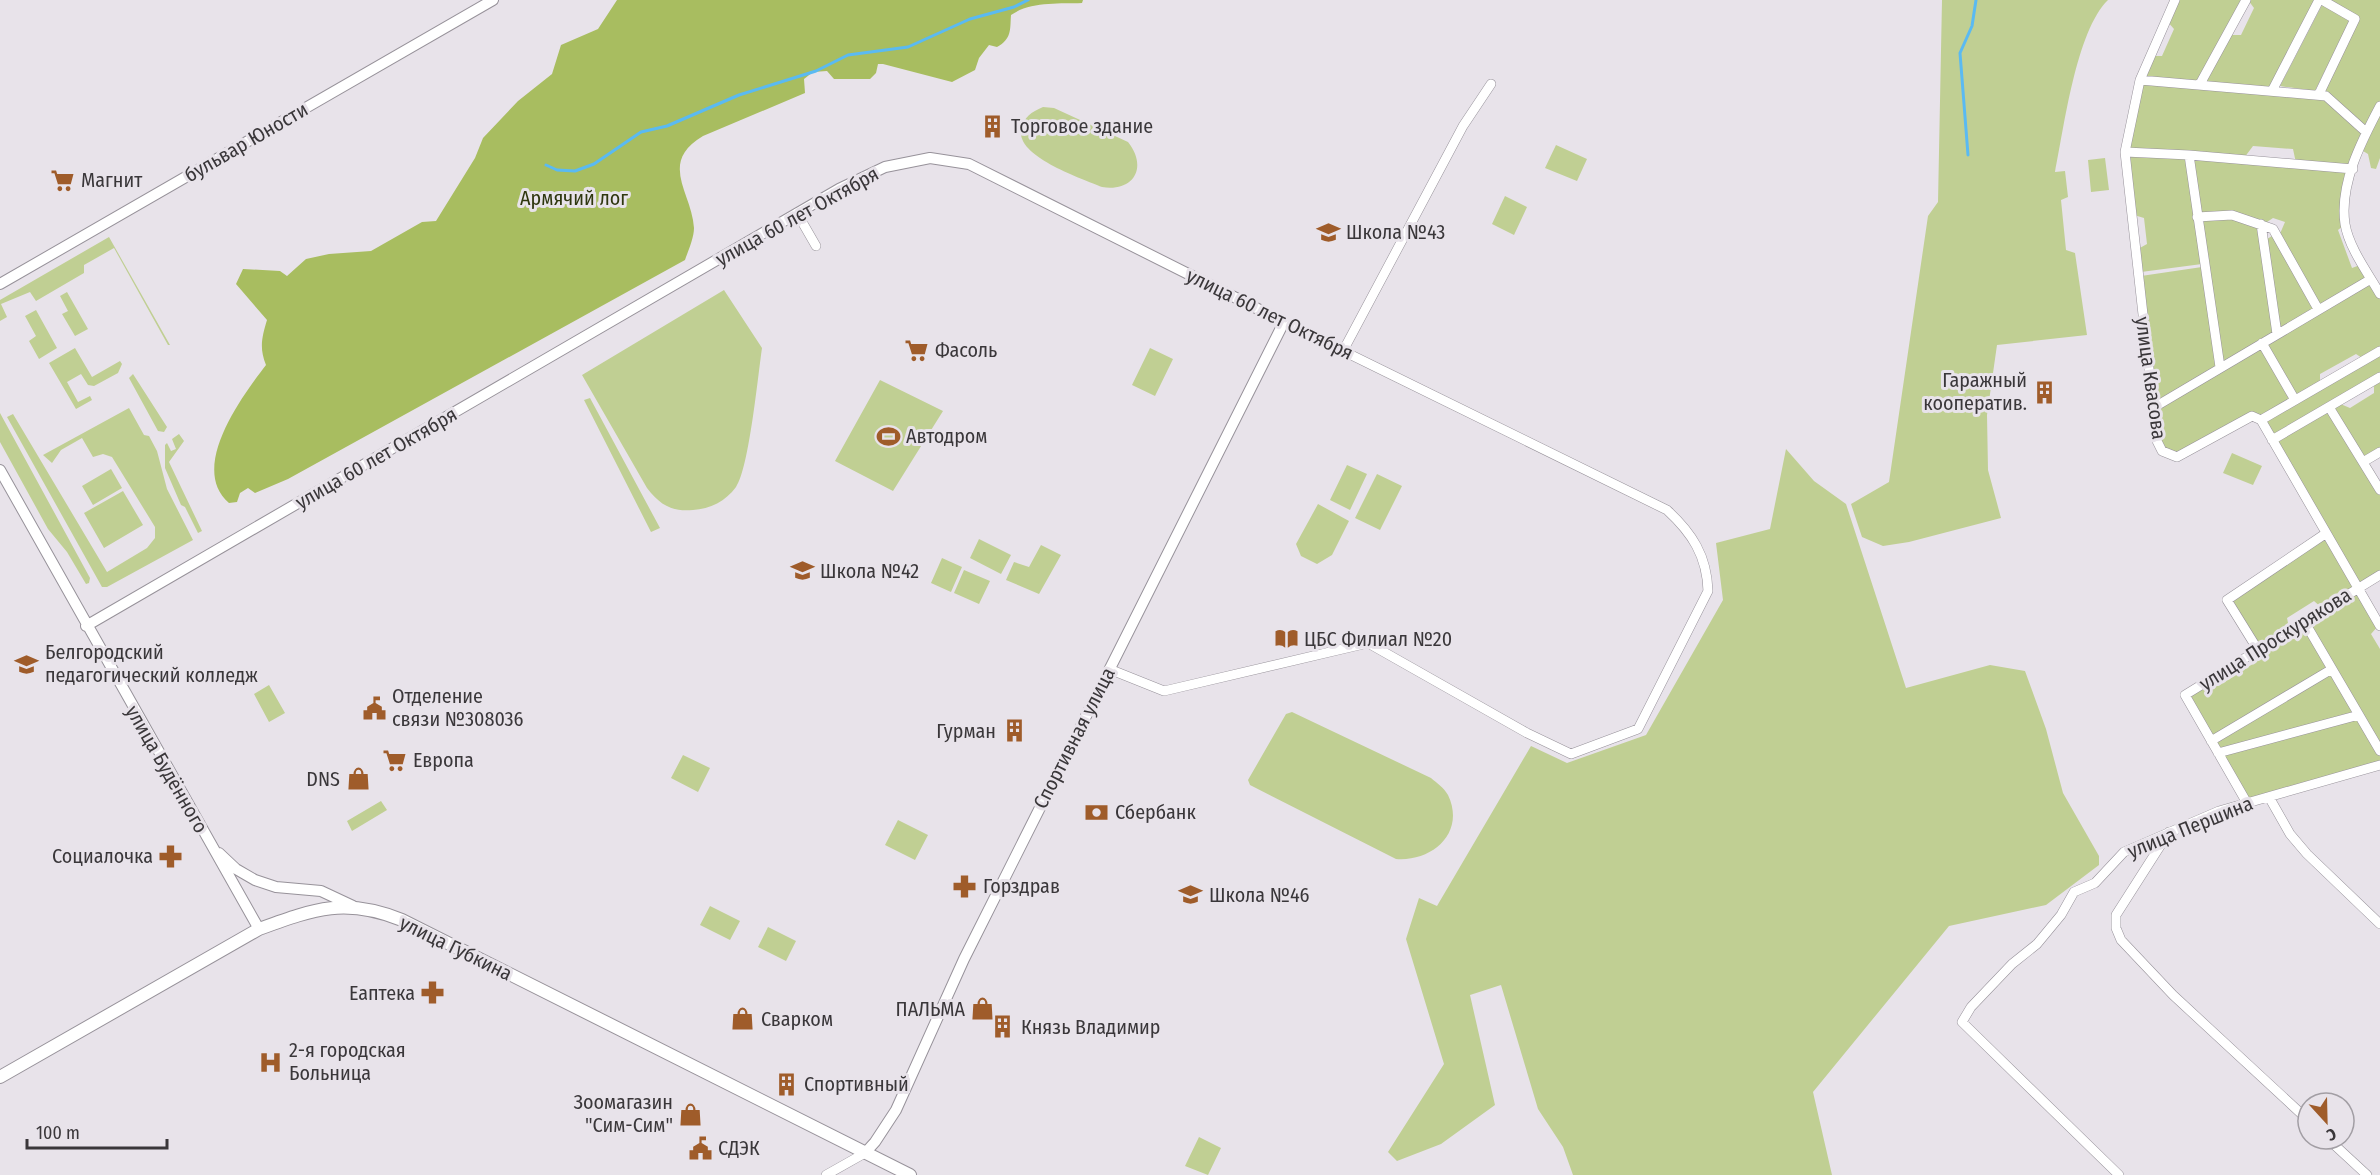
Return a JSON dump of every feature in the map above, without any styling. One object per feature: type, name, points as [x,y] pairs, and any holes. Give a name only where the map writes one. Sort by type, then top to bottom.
[{"type":"main road","name":"улица Губкина","points":[[0,1077],[259,929],[298,915],[352,906],[383,912],[402,920],[910,1175]]},
{"type":"street","name":"бульвар Юности","points":[[0,284],[493,0]]},
{"type":"street","name":"улица Квасова","points":[[2175,0],[2139,80],[2125,153],[2157,441],[2162,451],[2177,457],[2252,416],[2261,420]]},
{"type":"street","points":[[2200,84],[2246,0]]},
{"type":"street","points":[[2273,89],[2321,0],[2355,19],[2319,94]]},
{"type":"street","points":[[2139,80],[2319,94],[2326,96],[2366,132]]},
{"type":"street","points":[[1344,351],[1463,126],[1491,84]]},
{"type":"street","points":[[2380,106],[2366,132],[2344,196],[2346,225],[2380,294]]},
{"type":"street","points":[[2125,153],[2189,155],[2353,169]]},
{"type":"street","points":[[2189,155],[2220,368]]},
{"type":"street","name":"улица 60 лет Октября","points":[[86,626],[839,189],[885,167],[930,158],[969,164],[1667,510],[1689,530],[1703,557],[1708,573],[1708,591],[1638,729],[1571,754],[1527,733],[1368,643],[1164,691],[1108,669]]},
{"type":"street","points":[[797,213],[816,246]]},
{"type":"street","points":[[2197,217],[2232,215],[2273,230],[2318,309]]},
{"type":"street","points":[[2261,224],[2277,333]]},
{"type":"street","points":[[2153,408],[2371,279]]},
{"type":"street","name":"Спортивная улица","points":[[865,1153],[888,1125],[896,1110],[967,952],[1284,322]]},
{"type":"street","points":[[2262,343],[2295,400]]},
{"type":"street","points":[[2380,351],[2261,420],[2380,626]]},
{"type":"street","points":[[2272,440],[2380,377]]},
{"type":"street","points":[[2329,407],[2380,490]]},
{"type":"street","points":[[2363,462],[2380,452]]},
{"type":"street","name":"улица Будённого","points":[[0,470],[259,929]]},
{"type":"street","points":[[2258,650],[2227,600],[2325,534]]},
{"type":"street","name":"улица Проскурякова","points":[[2247,803],[2185,695],[2380,575]]},
{"type":"street","points":[[2304,621],[2380,751]]},
{"type":"street","points":[[2211,741],[2332,669]]},
{"type":"street","points":[[2218,753],[2359,715]]},
{"type":"street","name":"улица Першина","points":[[2119,1175],[1962,1022],[1971,1007],[2012,964],[2037,944],[2061,915],[2074,892],[2095,883],[2124,852],[2169,831],[2247,803],[2380,765]]},
{"type":"street","points":[[2269,797],[2296,841],[2354,902],[2380,924]]},
{"type":"street","points":[[2169,831],[2116,915],[2116,928],[2121,940],[2173,995],[2296,1109]]},
{"type":"street","name":"улица Будённого","points":[[212,847],[236,868],[255,880],[276,887],[321,891],[352,906]]},
{"type":"street","points":[[2341,1151],[2367,1175]]},
{"type":"street","points":[[826,1175],[865,1153]]},
{"type":"green space","name":"Армячий лог","points":[[617,0],[1083,0],[1082,3],[1036,5],[1011,15],[1009,33],[1005,41],[997,47],[989,45],[979,58],[975,70],[952,82],[883,64],[878,64],[876,73],[870,79],[834,79],[827,71],[813,72],[804,79],[805,93],[703,136],[690,146],[682,157],[680,167],[694,228],[685,260],[288,479],[255,493],[248,488],[240,493],[237,502],[229,503],[218,488],[214,471],[217,452],[233,413],[266,365],[262,353],[262,342],[267,320],[236,284],[243,269],[280,271],[287,276],[306,259],[329,254],[371,251],[422,222],[436,221],[475,158],[483,138],[518,101],[552,74],[561,45],[598,29]]},
{"type":"green space","points":[[1942,0],[2108,0],[2097,14],[2087,34],[2080,56],[2067,106],[2055,172],[2065,171],[2068,197],[2061,200],[2066,250],[2075,253],[2087,335],[1997,345],[1987,415],[1988,470],[2001,518],[1909,542],[1883,546],[1862,537],[1851,504],[1889,482],[1928,216],[1938,202]]},
{"type":"green space","points":[[2177,0],[2245,0],[2199,82],[2142,79],[2150,56],[2162,56],[2174,29],[2167,21]]},
{"type":"green space","points":[[2248,0],[2318,0],[2273,87],[2202,83],[2228,35],[2241,35],[2254,8]]},
{"type":"green space","points":[[2325,0],[2380,0],[2380,103],[2366,129],[2323,90],[2357,18]]},
{"type":"green space","points":[[2322,5],[2350,20],[2315,91],[2280,86]]},
{"type":"green space","points":[[2142,83],[2325,97],[2364,132],[2352,167],[2296,163],[2293,149],[2253,146],[2244,158],[2129,150]]},
{"type":"green space","points":[[1043,107],[1054,108],[1128,142],[1137,160],[1137,169],[1130,182],[1113,188],[1102,187],[1039,158],[1022,140],[1021,130],[1029,116]]},
{"type":"green space","points":[[2380,112],[2380,158],[2376,169],[2371,168],[2368,154],[2363,151]]},
{"type":"green space","points":[[1556,145],[1587,159],[1577,181],[1545,168]]},
{"type":"green space","points":[[2128,155],[2187,157],[2202,264],[2141,272],[2138,249],[2147,244],[2144,218],[2134,215]]},
{"type":"green space","points":[[2191,157],[2351,170],[2343,226],[2338,230],[2352,268],[2360,265],[2368,279],[2318,307],[2279,236],[2285,222],[2273,218],[2264,224],[2232,214],[2198,216]]},
{"type":"green space","points":[[2105,158],[2109,190],[2091,192],[2088,160]]},
{"type":"green space","points":[[1505,196],[1527,207],[1514,235],[1492,224]]},
{"type":"green space","points":[[2232,217],[2259,227],[2274,333],[2222,364],[2199,219]]},
{"type":"green space","points":[[2272,236],[2315,309],[2280,330],[2267,239]]},
{"type":"green space","points":[[109,237],[170,345],[114,248],[84,265],[84,273],[36,301],[30,292],[1,304],[7,317],[0,321],[0,300]]},
{"type":"green space","points":[[2202,267],[2218,366],[2155,404],[2141,276]]},
{"type":"green space","points":[[2370,282],[2380,299],[2380,348],[2362,358],[2356,354],[2320,374],[2320,383],[2297,396],[2266,344]]},
{"type":"green space","points":[[724,290],[762,348],[745,461],[736,487],[722,500],[705,508],[679,510],[662,503],[647,488],[582,375]]},
{"type":"green space","points":[[67,292],[88,329],[75,336],[62,314],[68,311],[60,296]]},
{"type":"green space","points":[[36,310],[57,348],[39,359],[29,341],[36,336],[25,316]]},
{"type":"green space","points":[[2261,346],[2292,399],[2261,418],[2252,414],[2177,455],[2163,450],[2156,408]]},
{"type":"green space","points":[[75,348],[92,377],[120,361],[122,364],[118,373],[94,386],[88,385],[81,374],[67,382],[78,402],[90,396],[92,400],[76,409],[49,363]]},
{"type":"green space","points":[[1150,348],[1173,359],[1155,396],[1132,385]]},
{"type":"green space","points":[[2380,353],[2380,375],[2273,438],[2264,421]]},
{"type":"green space","points":[[133,374],[167,427],[164,432],[158,431],[129,378]]},
{"type":"green space","points":[[2380,379],[2380,450],[2363,460],[2331,407],[2338,403],[2350,408],[2374,393],[2374,382]]},
{"type":"green space","name":"Автодром","points":[[880,380],[943,411],[893,491],[835,461]]},
{"type":"green space","points":[[590,398],[660,528],[651,532],[584,400]]},
{"type":"green space","points":[[129,408],[144,435],[149,436],[157,451],[167,489],[193,540],[107,587],[102,587],[7,417],[13,414],[107,572],[147,548],[155,538],[155,527],[112,457],[103,454],[93,457],[82,438],[61,450],[52,463],[43,455]]},
{"type":"green space","points":[[2329,409],[2380,493],[2380,572],[2358,585],[2275,440]]},
{"type":"green space","points":[[0,413],[90,578],[89,583],[86,584],[67,552],[48,529],[0,442]]},
{"type":"green space","points":[[179,434],[184,441],[169,462],[202,531],[198,533],[185,507],[181,505],[165,468],[165,445],[167,443],[171,451],[176,449],[172,439]]},
{"type":"green space","points":[[1786,449],[1814,481],[1846,504],[1906,688],[1990,665],[2025,671],[2046,729],[2063,793],[2099,856],[2099,865],[2046,905],[1949,926],[1813,1092],[1832,1175],[1573,1175],[1563,1147],[1538,1109],[1501,985],[1470,995],[1495,1105],[1441,1144],[1397,1161],[1388,1152],[1444,1064],[1406,939],[1419,898],[1437,906],[1531,746],[1567,763],[1646,735],[1723,600],[1716,543],[1770,529]]},
{"type":"green space","points":[[2232,453],[2262,466],[2253,485],[2223,473]]},
{"type":"green space","points":[[1347,465],[1367,474],[1350,510],[1330,500]]},
{"type":"green space","points":[[111,469],[122,488],[93,505],[82,486]]},
{"type":"green space","points":[[1377,474],[1402,486],[1380,530],[1355,518]]},
{"type":"green space","points":[[123,491],[143,525],[104,548],[84,513]]},
{"type":"green space","points":[[1318,504],[1349,521],[1332,555],[1317,564],[1301,556],[1296,544]]},
{"type":"green space","points":[[2325,537],[2355,587],[2322,608],[2314,601],[2287,618],[2289,628],[2259,646],[2231,601]]},
{"type":"green space","points":[[979,539],[1011,555],[1001,574],[970,558]]},
{"type":"green space","points":[[1041,545],[1061,555],[1039,594],[1006,580],[1014,562],[1029,567]]},
{"type":"green space","points":[[942,558],[962,567],[951,592],[931,583]]},
{"type":"green space","points":[[964,570],[990,581],[979,604],[954,593]]},
{"type":"green space","points":[[2357,592],[2378,626],[2371,634],[2380,649],[2380,745],[2308,623]]},
{"type":"green space","points":[[2304,625],[2329,668],[2212,738],[2188,696],[2216,679],[2224,682],[2264,657],[2265,649]]},
{"type":"green space","points":[[2331,674],[2354,713],[2219,750],[2215,743]]},
{"type":"green space","points":[[269,685],[285,713],[269,722],[254,694]]},
{"type":"green space","points":[[1292,712],[1431,778],[1438,784],[1448,795],[1453,821],[1449,833],[1442,842],[1422,856],[1396,859],[1250,785],[1248,780],[1286,714]]},
{"type":"green space","points":[[2358,718],[2380,755],[2380,762],[2247,800],[2221,755]]},
{"type":"green space","points":[[683,755],[710,768],[698,792],[671,778]]},
{"type":"green space","points":[[381,801],[387,810],[352,831],[347,821]]},
{"type":"green space","points":[[898,820],[928,835],[915,860],[885,845]]},
{"type":"green space","points":[[710,906],[740,921],[730,940],[700,925]]},
{"type":"green space","points":[[768,927],[796,941],[786,961],[758,947]]},
{"type":"green space","points":[[1199,1137],[1221,1148],[1208,1175],[1185,1166]]},
{"type":"waterway","points":[[546,165],[557,170],[575,171],[594,164],[641,132],[667,126],[739,95],[816,71],[848,55],[908,47],[970,19],[1014,7],[1028,0]]},
{"type":"waterway","points":[[1968,155],[1960,53],[1972,26],[1976,0]]},
{"type":"place","name":"Торговое здание","points":[[993,126]]},
{"type":"place","name":"Магнит","points":[[63,180]]},
{"type":"place","name":"Школа №43","points":[[1328,232]]},
{"type":"place","name":"Фасоль","points":[[917,350]]},
{"type":"place","name":"Гаражный кооператив.","points":[[2045,392]]},
{"type":"place","name":"Автодром","points":[[888,436]]},
{"type":"place","name":"Школа №42","points":[[802,571]]},
{"type":"place","name":"ЦБС Филиал №20","points":[[1286,639]]},
{"type":"place","name":"Белгородский педагогический колледж","points":[[27,664]]},
{"type":"place","name":"Отделение связи №308036","points":[[374,708]]},
{"type":"place","name":"Гурман","points":[[1014,731]]},
{"type":"place","name":"Европа","points":[[395,760]]},
{"type":"place","name":"DNS","points":[[358,779]]},
{"type":"place","name":"Сбербанк","points":[[1097,812]]},
{"type":"place","name":"Социалочка","points":[[171,856]]},
{"type":"place","name":"Горздрав","points":[[965,886]]},
{"type":"place","name":"Школа №46","points":[[1191,895]]},
{"type":"place","name":"Еаптека","points":[[433,993]]},
{"type":"place","name":"ПАЛЬМА","points":[[983,1009]]},
{"type":"place","name":"Сварком","points":[[743,1019]]},
{"type":"place","name":"Князь Владимир","points":[[1003,1027]]},
{"type":"place","name":"2-я городская Больница","points":[[271,1062]]},
{"type":"place","name":"Спортивный","points":[[786,1084]]},
{"type":"place","name":"Зоомагазин \"Сим-Сим\"","points":[[691,1114]]},
{"type":"place","name":"СДЭК","points":[[700,1148]]}]
